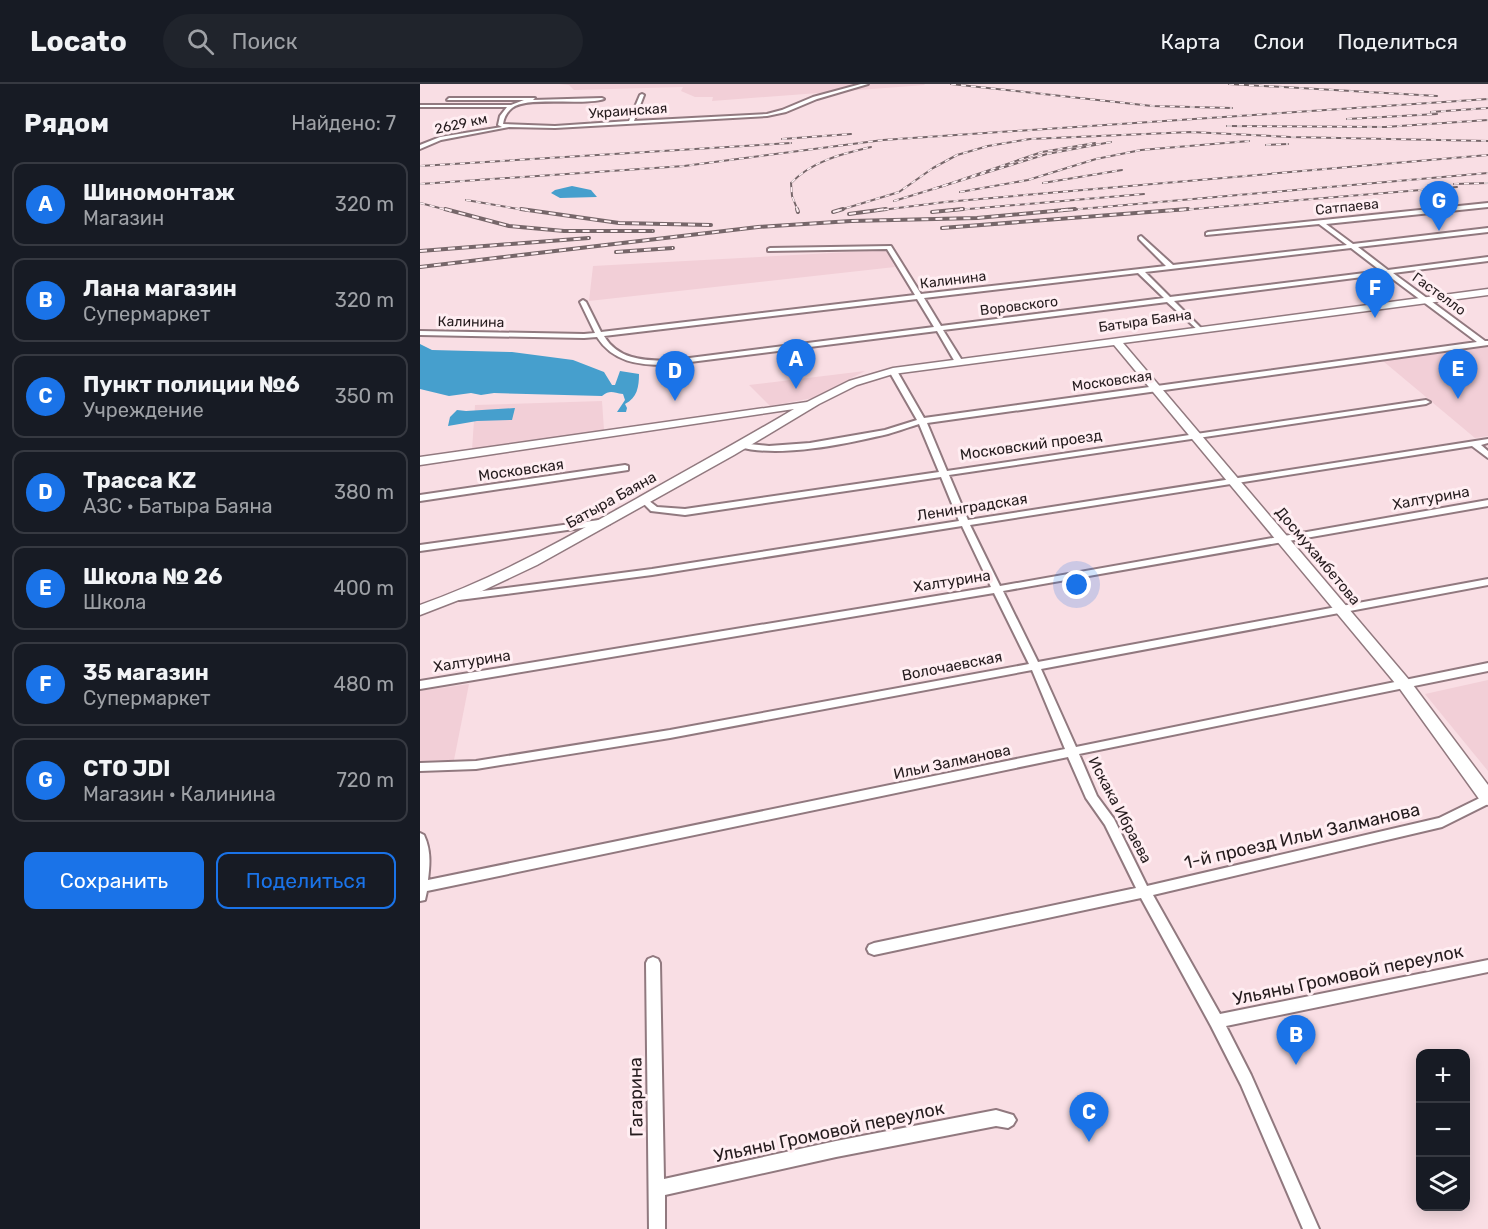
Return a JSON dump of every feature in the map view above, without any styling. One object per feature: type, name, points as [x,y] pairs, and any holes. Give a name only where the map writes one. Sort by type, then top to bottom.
[{"type":"street","name":"Украинская","points":[[507,127],[555,127],[767,115],[784,111],[815,98],[866,84]]},
{"type":"street","points":[[631,122],[642,95]]},
{"type":"street","points":[[420,100],[602,99]]},
{"type":"street","points":[[420,106],[511,106],[531,100]]},
{"type":"street","points":[[507,127],[499,123],[511,106]]},
{"type":"street","name":"2629 км","points":[[420,147],[440,139],[507,127]]},
{"type":"street","name":"Сатпаева","points":[[1208,234],[1488,205]]},
{"type":"street","name":"Гастелло","points":[[1320,222],[1486,344]]},
{"type":"street","name":"Калинина","points":[[420,333],[560,337],[598,334],[1488,230]]},
{"type":"street","points":[[1141,238],[1170,266]]},
{"type":"street","points":[[770,250],[889,247],[958,362]]},
{"type":"street","name":"Воровского","points":[[583,302],[598,334],[612,352],[626,358],[655,363],[1488,259]]},
{"type":"street","points":[[1139,270],[1199,329]]},
{"type":"street","name":"Батыра Баяна","points":[[420,610],[497,581],[606,522],[812,404],[859,380],[893,371],[1488,292]]},
{"type":"street","name":"Досмухамбетова","points":[[1115,340],[1405,684],[1488,799]]},
{"type":"street","name":"Московская","points":[[742,445],[756,450],[791,447],[881,433],[922,421],[1486,344]]},
{"type":"street","name":"Искака Ибраева","points":[[893,371],[922,421],[942,473],[1035,666],[1092,798],[1110,822],[1144,892],[1246,1080],[1311,1229]]},
{"type":"street","name":"Московский проезд","points":[[644,500],[654,509],[685,512],[1426,402]]},
{"type":"street","name":"Батыра Баяна","points":[[420,461],[812,404]]},
{"type":"street","name":"Ленинградская","points":[[459,597],[652,572],[1488,441]]},
{"type":"street","points":[[1474,443],[1488,455]]},
{"type":"street","name":"Московская","points":[[420,498],[625,468]]},
{"type":"street","name":"Халтурина","points":[[420,685],[998,589],[1488,503]]},
{"type":"street","points":[[420,548],[606,522]]},
{"type":"street","name":"Волочаевская","points":[[420,767],[476,765],[670,734],[1488,582]]},
{"type":"street","name":"Ильи Залманова","points":[[421,891],[1072,753],[1488,668]]},
{"type":"street","name":"1-й проезд Ильи Залманова","points":[[874,949],[1144,892],[1442,822],[1488,799]]},
{"type":"street","points":[[420,838],[424,856],[421,891]]},
{"type":"street","name":"Гагарина","points":[[653,963],[657,1229]]},
{"type":"street","name":"Ульяны Громовой переулок","points":[[1216,1021],[1488,966]]},
{"type":"street","name":"Ульяны Громовой переулок","points":[[657,1189],[836,1149],[996,1118],[1008,1120]]},
{"type":"shaded area","points":[[559,84],[925,85],[712,101],[713,97],[695,97],[681,91],[683,87],[574,90],[569,85]]},
{"type":"shaded area","points":[[886,250],[895,267],[589,301],[593,266]]},
{"type":"shaded area","points":[[1488,346],[1488,436],[1475,438],[1383,361]]},
{"type":"shaded area","points":[[865,371],[813,398],[770,406],[749,385]]},
{"type":"shaded area","points":[[602,401],[604,430],[472,450],[475,405]]},
{"type":"shaded area","points":[[1488,680],[1488,771],[1425,694]]},
{"type":"shaded area","points":[[469,684],[454,760],[420,761],[420,691]]},
{"type":"water","points":[[572,186],[591,190],[597,197],[560,198],[551,193]]},
{"type":"water","points":[[420,344],[432,350],[512,352],[573,360],[604,372],[612,385],[615,385],[620,371],[639,374],[638,388],[632,399],[625,404],[626,412],[617,412],[625,400],[623,394],[612,392],[602,396],[471,393],[449,396],[420,389]]},
{"type":"water","points":[[515,408],[512,420],[477,421],[448,426],[450,417],[457,410]]},
{"type":"railway","points":[[951,84],[1152,106],[1232,108]]},
{"type":"railway","points":[[1229,84],[1437,96]]},
{"type":"railway","points":[[420,184],[684,166],[883,140],[1488,99]]},
{"type":"railway","points":[[1431,112],[1488,108]]},
{"type":"railway","points":[[1347,119],[1437,114]]},
{"type":"railway","points":[[1227,126],[1385,127],[1488,120]]},
{"type":"railway","points":[[837,211],[899,192],[933,168],[957,155],[988,146],[1030,139],[1191,132],[1290,137],[1488,141]]},
{"type":"railway","points":[[782,139],[851,134]]},
{"type":"railway","points":[[960,192],[1028,180],[1096,159],[1141,150],[1249,141]]},
{"type":"railway","points":[[942,186],[1047,154],[1111,142]]},
{"type":"railway","points":[[420,166],[791,143]]},
{"type":"railway","points":[[942,186],[1042,152],[1095,143]]},
{"type":"railway","points":[[1266,145],[1288,144]]},
{"type":"railway","points":[[798,211],[792,196],[791,183],[799,175],[828,159],[871,147]]},
{"type":"railway","points":[[874,211],[945,202],[1488,155]]},
{"type":"railway","points":[[1043,183],[1122,170]]},
{"type":"railway","points":[[1058,211],[1488,173]]},
{"type":"railway","points":[[1454,184],[1488,183]]},
{"type":"railway","points":[[894,201],[942,186]]},
{"type":"railway","points":[[934,189],[942,186]]},
{"type":"railway","points":[[1169,211],[1457,187]]},
{"type":"railway","points":[[945,211],[1144,194]]},
{"type":"railway","points":[[466,200],[530,211]]},
{"type":"railway","points":[[420,203],[451,211]]},
{"type":"railway","points":[[445,209],[509,226],[564,231],[653,231]]},
{"type":"railway","points":[[521,209],[619,223],[711,225]]},
{"type":"railway","points":[[833,212],[843,209]]},
{"type":"railway","points":[[849,214],[886,209]]},
{"type":"railway","points":[[932,212],[963,209]]},
{"type":"railway","points":[[420,267],[758,227],[851,221],[977,218],[1075,209]]},
{"type":"railway","points":[[942,228],[1188,209]]},
{"type":"railway","points":[[420,251],[589,238]]},
{"type":"railway","points":[[616,252],[673,248]]},
{"type":"place","name":"СТО JDI","points":[[1439,231]]},
{"type":"place","name":"35 магазин","points":[[1375,318]]},
{"type":"place","name":"Шиномонтаж","points":[[796,389]]},
{"type":"place","name":"Школа № 26","points":[[1458,399]]},
{"type":"place","name":"Трасса KZ","points":[[675,401]]},
{"type":"place","name":"Лана магазин","points":[[1296,1065]]},
{"type":"place","name":"Пункт полиции №6","points":[[1089,1142]]}]
